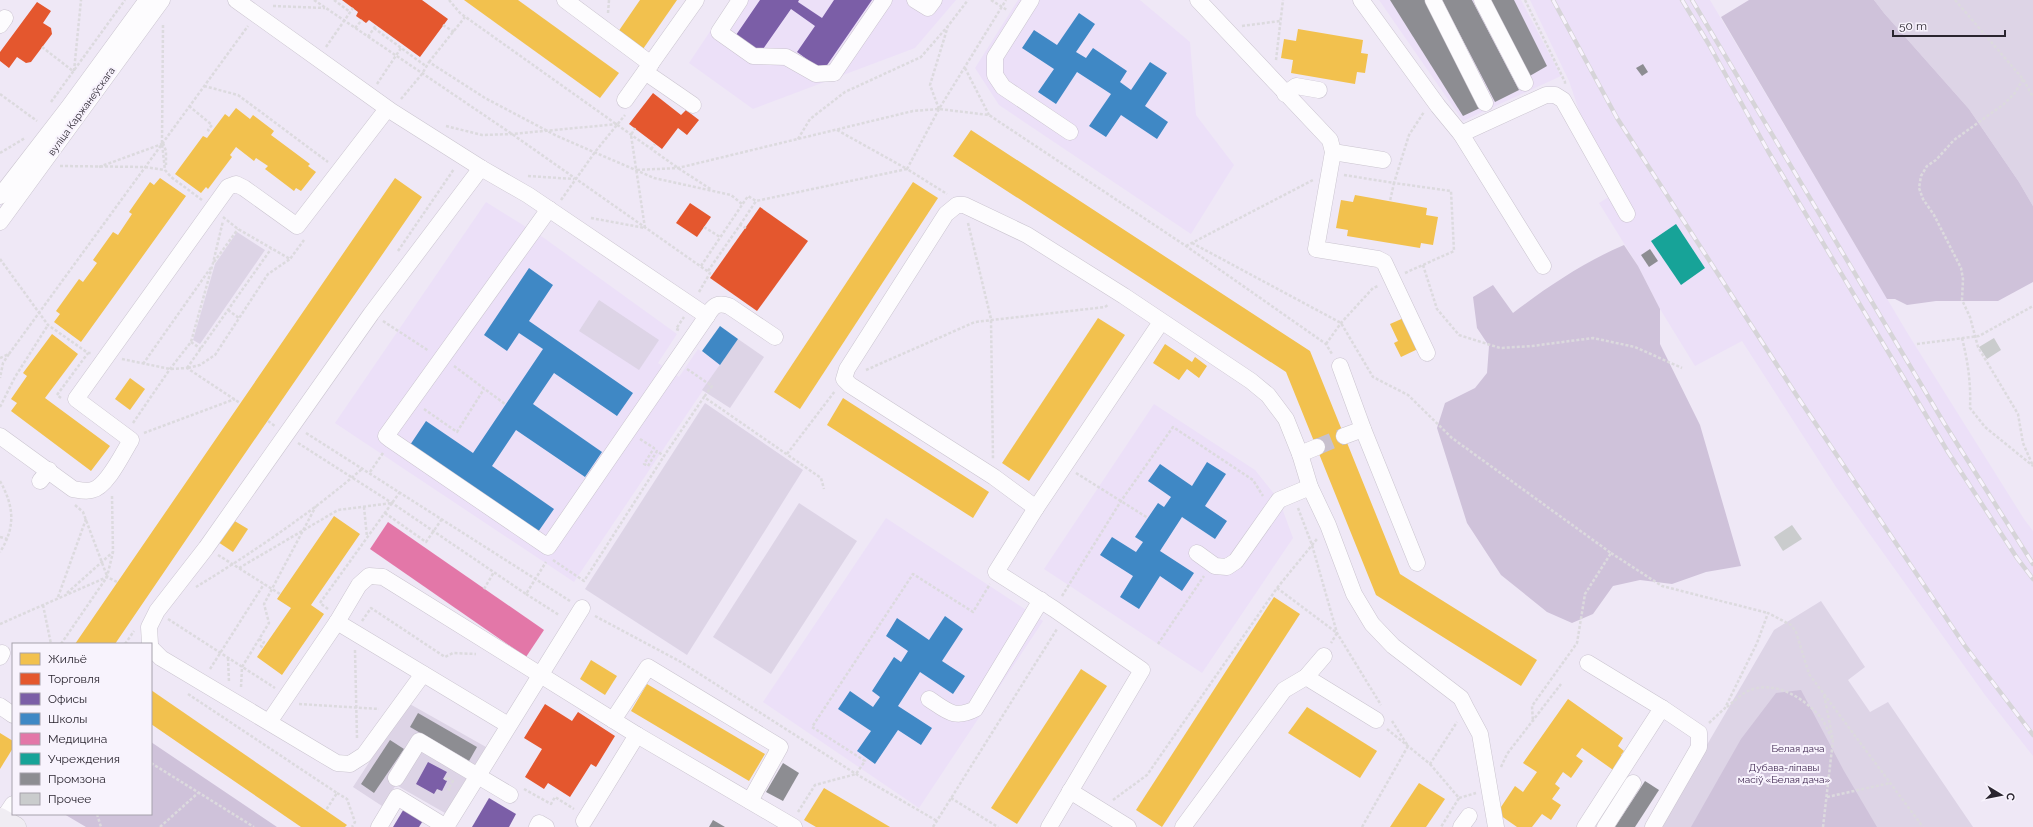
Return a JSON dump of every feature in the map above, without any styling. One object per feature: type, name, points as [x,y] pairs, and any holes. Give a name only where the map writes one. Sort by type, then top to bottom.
[{"type":"street","name":"вуліца Каржанеўскага","points":[[0,196],[68,108],[147,0]]},
{"type":"street","name":"вуліца Каржанеўскага","points":[[0,222],[162,0]]},
{"type":"street","points":[[236,0],[389,110],[551,210],[707,316]]},
{"type":"street","points":[[565,0],[694,105]]},
{"type":"street","points":[[625,100],[696,0]]},
{"type":"street","points":[[740,0],[719,32],[753,56],[786,57],[816,74],[834,73],[884,0]]},
{"type":"street","points":[[915,0],[928,8],[934,0]]},
{"type":"street","points":[[1031,0],[995,57],[995,75],[1003,87],[1070,132]]},
{"type":"street","points":[[1198,0],[1330,140],[1333,152],[1328,172],[1316,249],[1378,259],[1384,262],[1391,280],[1427,353]]},
{"type":"street","points":[[1361,0],[1433,99],[1461,134],[1543,266]]},
{"type":"street","points":[[1433,0],[1485,103]]},
{"type":"street","points":[[1482,0],[1525,83]]},
{"type":"street","points":[[1285,94],[1296,86],[1319,90]]},
{"type":"street","points":[[1461,134],[1546,95],[1555,95],[1562,100],[1627,214]]},
{"type":"street","points":[[0,436],[44,475],[73,489],[81,491],[92,490],[103,484],[111,472],[128,438],[76,399],[228,187],[236,184],[244,188],[297,226],[339,170],[389,110]]},
{"type":"street","points":[[1333,152],[1383,160]]},
{"type":"street","points":[[150,643],[149,627],[157,611],[206,548],[371,314],[481,168]]},
{"type":"street","points":[[1036,508],[994,477],[850,386],[844,379],[847,369],[946,214],[957,205],[964,205],[1027,235],[1124,296],[1252,381],[1268,395],[1286,419],[1300,454],[1310,487],[1328,525],[1354,594],[1372,624],[1394,646],[1461,698],[1480,734],[1482,791],[1496,827]]},
{"type":"street","points":[[551,210],[437,355],[386,436],[548,546],[713,306],[721,303],[729,306],[775,337]]},
{"type":"street","points":[[1048,827],[1142,670],[1049,611],[996,572],[1036,508],[1161,322]]},
{"type":"street","points":[[1340,366],[1362,429],[1417,563]]},
{"type":"street","points":[[1344,436],[1362,429]]},
{"type":"street","points":[[1300,454],[1316,447]]},
{"type":"street","points":[[1197,553],[1212,564],[1227,567],[1236,561],[1279,500],[1310,487]]},
{"type":"street","points":[[268,722],[337,622],[359,585],[369,576],[383,577],[637,735],[792,826]]},
{"type":"street","points":[[379,827],[397,797],[446,827],[539,675],[574,624],[582,608]]},
{"type":"street","points":[[929,699],[953,714],[965,714],[975,709],[1049,611]]},
{"type":"street","points":[[337,622],[508,725]]},
{"type":"street","points":[[152,649],[160,658],[337,763],[350,764],[364,755],[423,674]]},
{"type":"street","points":[[1183,827],[1284,690],[1306,677],[1324,656]]},
{"type":"street","points":[[1588,662],[1699,733],[1699,747],[1653,827]]},
{"type":"street","points":[[613,720],[648,667],[780,747],[750,801]]},
{"type":"street","points":[[1306,677],[1383,715]]},
{"type":"street","points":[[0,706],[12,714]]},
{"type":"street","points":[[1585,827],[1662,708]]},
{"type":"street","points":[[586,819],[637,735]]},
{"type":"street","points":[[396,778],[419,741],[478,776],[514,790]]},
{"type":"street","points":[[1605,827],[1633,783]]},
{"type":"street","points":[[1070,791],[1128,827]]},
{"type":"street","points":[[537,827],[539,823],[546,827]]},
{"type":"path","points":[[74,71],[81,0]]},
{"type":"path","points":[[46,109],[125,0]]},
{"type":"path","points":[[315,0],[512,134],[575,180],[709,272],[756,201]]},
{"type":"path","points":[[334,0],[350,12]]},
{"type":"path","points":[[449,0],[465,17],[678,168],[715,192]]},
{"type":"path","points":[[798,139],[810,118],[845,92],[887,74],[921,57],[968,0]]},
{"type":"path","points":[[992,0],[995,3]]},
{"type":"path","points":[[837,130],[907,169],[939,109],[1006,0]]},
{"type":"path","points":[[1274,81],[1283,0]]},
{"type":"path","points":[[1525,0],[1565,82],[1562,100]]},
{"type":"path","points":[[1955,0],[2023,79],[2033,96]]},
{"type":"path","points":[[0,378],[2,363],[263,6],[326,8]]},
{"type":"path","points":[[319,59],[353,8]]},
{"type":"path","points":[[389,110],[422,74],[429,62],[465,17]]},
{"type":"path","points":[[355,28],[362,20]]},
{"type":"path","points":[[1224,28],[1280,21]]},
{"type":"path","points":[[58,166],[96,168],[145,167],[165,170],[167,161],[163,143],[163,22]]},
{"type":"path","points":[[444,25],[454,32]]},
{"type":"path","points":[[368,37],[375,26],[427,66]]},
{"type":"path","points":[[939,109],[930,85],[948,26]]},
{"type":"path","points":[[42,48],[74,71]]},
{"type":"path","points":[[369,96],[402,48]]},
{"type":"path","points":[[429,62],[485,98],[548,131],[594,152],[654,178],[731,195],[742,204]]},
{"type":"path","points":[[965,67],[989,115]]},
{"type":"path","points":[[2023,79],[2015,93],[2004,104],[1954,140],[1946,147],[1936,160],[1924,170],[1919,181],[1919,188],[1923,199],[1934,215],[1961,268],[1963,279],[1962,300],[1970,317],[1978,347],[1987,365],[2018,414],[2021,437],[2033,466]]},
{"type":"path","points":[[204,86],[238,95],[339,170]]},
{"type":"path","points":[[0,94],[37,121]]},
{"type":"path","points":[[1390,201],[1408,135],[1433,99]]},
{"type":"path","points":[[190,106],[212,124],[208,130],[211,132]]},
{"type":"path","points":[[637,170],[678,168],[913,111],[939,109],[989,115],[1186,246],[1326,344],[1340,366]]},
{"type":"path","points":[[33,127],[42,115]]},
{"type":"path","points":[[443,126],[482,135],[512,134],[618,124]]},
{"type":"path","points":[[551,210],[575,180],[594,152],[618,124]]},
{"type":"path","points":[[635,128],[631,135],[645,228]]},
{"type":"path","points":[[16,150],[29,132]]},
{"type":"path","points":[[0,153],[25,138]]},
{"type":"path","points":[[96,168],[163,143]]},
{"type":"path","points":[[651,149],[655,144]]},
{"type":"path","points":[[1186,246],[1328,172],[1394,183],[1451,190],[1454,251],[1373,288],[1341,323],[1326,344]]},
{"type":"path","points":[[521,176],[575,180]]},
{"type":"path","points":[[584,217],[645,228]]},
{"type":"path","points":[[128,438],[170,369],[191,342],[214,263],[224,218]]},
{"type":"path","points":[[740,225],[746,228]]},
{"type":"path","points":[[704,227],[720,237]]},
{"type":"path","points":[[143,364],[238,229]]},
{"type":"path","points":[[1192,243],[1341,323],[1373,377],[1408,395],[1452,438],[1611,553],[1662,586],[1768,613],[1791,624],[1796,632],[1809,674],[1923,827]]},
{"type":"path","points":[[187,368],[271,249]]},
{"type":"path","points":[[0,258],[48,325],[88,352],[170,369],[187,368],[200,365],[214,355],[268,274],[290,259]]},
{"type":"path","points":[[1423,265],[1437,309],[1459,335],[1500,348],[1532,346],[1593,338],[1635,346],[1682,368]]},
{"type":"path","points":[[787,454],[844,379],[975,322],[1105,307],[1124,296]]},
{"type":"path","points":[[1917,344],[1975,337],[2008,321],[2033,306]]},
{"type":"path","points":[[228,310],[239,318]]},
{"type":"path","points":[[0,407],[15,377],[48,325]]},
{"type":"path","points":[[393,325],[505,404]]},
{"type":"path","points":[[1962,338],[1971,387],[1970,408],[1985,427],[2033,466]]},
{"type":"path","points":[[191,342],[201,348]]},
{"type":"path","points":[[63,399],[57,395],[88,352]]},
{"type":"path","points":[[0,358],[9,354]]},
{"type":"path","points":[[571,573],[584,581],[664,456],[712,386],[685,367]]},
{"type":"path","points":[[187,368],[240,403]]},
{"type":"path","points":[[422,408],[456,432],[484,389]]},
{"type":"path","points":[[704,398],[821,478],[824,489]]},
{"type":"path","points":[[128,438],[235,399]]},
{"type":"path","points":[[933,827],[1058,627],[1049,611],[1121,501],[1173,427],[1253,480],[1272,510]]},
{"type":"path","points":[[289,430],[370,472],[582,608],[682,662],[856,774],[937,821]]},
{"type":"path","points":[[289,430],[353,477],[526,594],[574,624]]},
{"type":"path","points":[[638,438],[654,448],[644,464],[648,466],[657,451],[664,456]]},
{"type":"path","points":[[370,472],[380,457]]},
{"type":"path","points":[[1065,465],[1148,518]]},
{"type":"path","points":[[232,565],[317,504],[363,468]]},
{"type":"path","points":[[62,643],[107,577],[113,552],[111,472]]},
{"type":"path","points":[[0,481],[7,494],[12,510],[10,531],[0,552]]},
{"type":"path","points":[[239,568],[338,510],[392,502],[400,492]]},
{"type":"path","points":[[1293,494],[1312,545],[1337,633],[1383,715],[1408,746],[1430,764],[1459,798]]},
{"type":"path","points":[[72,502],[84,512],[107,577],[117,582]]},
{"type":"path","points":[[236,726],[240,706],[242,667],[269,623],[264,604],[317,504]]},
{"type":"path","points":[[364,507],[367,538]]},
{"type":"path","points":[[385,513],[426,542],[442,519]]},
{"type":"path","points":[[58,598],[86,519]]},
{"type":"path","points":[[1100,810],[1147,775],[1277,588],[1328,525]]},
{"type":"path","points":[[0,537],[7,539]]},
{"type":"path","points":[[206,548],[280,594]]},
{"type":"path","points":[[66,594],[113,552]]},
{"type":"path","points":[[1533,722],[1532,706],[1577,643],[1585,594],[1611,553]]},
{"type":"path","points":[[526,594],[546,561]]},
{"type":"path","points":[[1158,644],[1212,564]]},
{"type":"path","points":[[484,588],[494,572]]},
{"type":"path","points":[[792,826],[815,785],[856,774],[865,761],[812,727],[913,574],[972,612],[996,572]]},
{"type":"path","points":[[0,624],[107,577]]},
{"type":"path","points":[[192,696],[264,584]]},
{"type":"path","points":[[1277,588],[1337,633]]},
{"type":"path","points":[[43,605],[51,643]]},
{"type":"path","points":[[357,760],[355,633],[371,608],[445,657],[453,653],[482,654]]},
{"type":"path","points":[[157,611],[242,667],[285,699],[398,710]]},
{"type":"path","points":[[1725,708],[1757,643],[1768,613]]},
{"type":"path","points":[[1324,656],[1337,633]]},
{"type":"path","points":[[259,639],[264,642],[261,646],[263,648]]},
{"type":"path","points":[[1441,827],[1459,798],[1482,791],[1561,684]]},
{"type":"path","points":[[1699,733],[1725,708],[1747,692],[1770,686],[1783,690],[1800,699],[1822,719],[1833,740]]},
{"type":"path","points":[[186,692],[347,799],[355,822],[352,827]]},
{"type":"path","points":[[1823,692],[1833,740],[1823,827]]},
{"type":"path","points":[[1430,764],[1466,708]]},
{"type":"path","points":[[1383,715],[1408,746]]},
{"type":"path","points":[[1362,827],[1408,746]]},
{"type":"path","points":[[152,764],[254,827]]},
{"type":"path","points":[[445,780],[447,777],[453,781],[448,789],[457,794]]},
{"type":"path","points":[[1827,797],[1890,784]]},
{"type":"path","points":[[514,790],[551,804],[555,797],[586,819]]},
{"type":"path","points":[[160,827],[198,792]]},
{"type":"path","points":[[326,810],[337,793]]},
{"type":"path","points":[[951,798],[998,827]]},
{"type":"path","points":[[97,815],[101,827]]},
{"type":"shaded area","points":[[731,0],[956,0],[915,48],[753,109],[689,63]]},
{"type":"shaded area","points":[[1018,0],[1140,0],[1190,42],[1196,115],[1234,165],[1191,234],[999,105],[975,68]]},
{"type":"shaded area","points":[[1379,0],[1521,0],[1561,76],[1463,121]]},
{"type":"shaded area","points":[[1530,0],[1710,0],[1908,334],[2033,531],[2033,756],[1985,695],[1836,487],[1742,341],[1695,366],[1660,309],[1638,266],[1599,203],[1623,188],[1586,131],[1569,81]]},
{"type":"shaded area","points":[[486,202],[544,238],[677,334],[658,363],[679,377],[698,349],[720,365],[574,582],[335,423]]},
{"type":"shaded area","points":[[1154,404],[1255,470],[1279,500],[1293,538],[1202,673],[1044,569]]},
{"type":"shaded area","points":[[886,518],[1043,621],[919,808],[763,702]]},
{"type":"green space","points":[[1749,0],[1874,0],[1969,109],[2019,182],[2033,206],[2033,282],[1998,301],[1936,301],[1907,305],[1895,299],[1887,299],[1721,17]]},
{"type":"green space","points":[[1874,0],[2033,0],[2033,206],[2019,182],[1969,109]]},
{"type":"green space","points":[[237,232],[265,250],[200,344],[193,340],[215,264]]},
{"type":"green space","points":[[1624,245],[1638,266],[1660,309],[1660,344],[1700,425],[1741,566],[1706,572],[1672,584],[1640,580],[1613,586],[1593,614],[1572,623],[1547,612],[1501,575],[1467,523],[1437,428],[1445,403],[1475,388],[1487,373],[1489,346],[1477,328],[1473,297],[1493,285],[1513,313],[1566,276],[1595,259]]},
{"type":"green space","points":[[599,300],[659,340],[639,370],[579,331]]},
{"type":"green space","points":[[738,339],[764,357],[730,408],[702,390]]},
{"type":"green space","points":[[705,403],[803,470],[687,655],[585,589]]},
{"type":"green space","points":[[799,503],[857,541],[771,674],[713,637]]},
{"type":"green space","name":"Белая дача","points":[[1821,601],[1865,667],[1848,680],[1870,712],[1888,702],[1973,827],[1659,827],[1774,630]]},
{"type":"green space","name":"Дубава-ліпавы масіў «Белая дача»","points":[[1801,690],[1844,771],[1877,827],[1691,827],[1741,739],[1776,693]]},
{"type":"green space","points":[[408,703],[486,747],[445,813],[396,785],[382,806],[353,787]]},
{"type":"green space","points":[[152,743],[277,827],[86,827],[66,815],[152,815]]},
{"type":"building: Жильё","points":[[464,0],[518,0],[619,73],[600,98]]},
{"type":"building: Жильё","points":[[640,0],[677,0],[643,49],[618,32]]},
{"type":"building: Жильё","points":[[1298,29],[1363,40],[1361,53],[1368,54],[1365,73],[1357,72],[1355,84],[1291,73],[1293,60],[1281,58],[1284,39],[1296,41]]},
{"type":"building: Жильё","points":[[236,108],[250,119],[253,115],[274,131],[271,135],[310,164],[308,166],[316,172],[301,191],[296,188],[294,191],[265,169],[268,166],[256,158],[254,161],[236,147],[230,155],[232,157],[208,189],[206,187],[201,193],[175,174],[203,136],[207,138],[225,114],[229,117]]},
{"type":"building: Жильё","points":[[971,130],[1310,351],[1400,574],[1537,660],[1521,686],[1376,595],[1286,372],[953,156]]},
{"type":"building: Жильё","points":[[160,178],[186,196],[81,342],[54,322],[60,314],[56,311],[79,279],[83,282],[97,263],[93,260],[113,232],[118,235],[132,214],[129,212],[150,182],[154,185]]},
{"type":"building: Жильё","points":[[395,178],[422,197],[116,643],[76,643]]},
{"type":"building: Жильё","points":[[913,182],[938,198],[800,409],[774,392]]},
{"type":"building: Жильё","points":[[1355,195],[1427,208],[1426,215],[1438,217],[1433,245],[1421,243],[1420,248],[1347,236],[1348,230],[1336,228],[1341,200],[1353,202]]},
{"type":"building: Жильё","points":[[1406,317],[1420,348],[1401,357],[1394,343],[1398,341],[1390,324]]},
{"type":"building: Жильё","points":[[1098,318],[1125,335],[1029,481],[1002,463]]},
{"type":"building: Жильё","points":[[52,334],[78,354],[45,398],[110,446],[91,471],[11,411],[17,403],[11,399],[27,376],[23,373]]},
{"type":"building: Жильё","points":[[1165,344],[1192,362],[1195,357],[1207,366],[1199,378],[1187,369],[1179,380],[1153,363]]},
{"type":"building: Жильё","points":[[130,378],[145,389],[130,410],[115,399]]},
{"type":"building: Жильё","points":[[843,398],[989,492],[973,518],[827,425]]},
{"type":"building: Жильё","points":[[334,516],[360,534],[311,605],[324,614],[282,675],[257,657],[291,608],[277,599]]},
{"type":"building: Жильё","points":[[233,520],[248,529],[233,552],[218,542]]},
{"type":"building: Жильё","points":[[1274,597],[1300,614],[1162,827],[1136,810]]},
{"type":"building: Жильё","points":[[591,660],[617,676],[605,695],[580,679]]},
{"type":"building: Жильё","points":[[1081,669],[1107,686],[1017,824],[991,808]]},
{"type":"building: Жильё","points":[[647,684],[765,754],[749,781],[631,711]]},
{"type":"building: Жильё","points":[[152,691],[347,825],[345,827],[301,827],[152,725]]},
{"type":"building: Жильё","points":[[1568,699],[1623,738],[1618,746],[1624,751],[1621,755],[1626,758],[1616,772],[1582,748],[1576,756],[1583,761],[1571,778],[1563,772],[1555,784],[1560,788],[1552,799],[1561,805],[1551,820],[1542,814],[1532,827],[1517,827],[1497,813],[1515,786],[1523,792],[1537,772],[1523,763]]},
{"type":"building: Жильё","points":[[1307,707],[1377,751],[1360,778],[1288,733]]},
{"type":"building: Жильё","points":[[0,733],[12,740],[12,750],[0,769]]},
{"type":"building: Жильё","points":[[1419,783],[1445,799],[1426,827],[1390,827]]},
{"type":"building: Жильё","points":[[824,788],[890,827],[816,827],[804,820]]},
{"type":"building: Торговля","points":[[342,0],[422,0],[448,19],[420,57],[369,20],[366,23],[356,16],[358,12]]},
{"type":"building: Торговля","points":[[37,2],[51,11],[43,23],[51,28],[52,34],[31,62],[26,63],[17,57],[9,68],[0,61],[0,52]]},
{"type":"building: Торговля","points":[[653,93],[681,115],[686,110],[699,120],[687,135],[678,128],[662,149],[629,124]]},
{"type":"building: Торговля","points":[[690,203],[711,217],[697,237],[676,223]]},
{"type":"building: Торговля","points":[[760,207],[808,241],[757,311],[710,278]]},
{"type":"building: Торговля","points":[[545,704],[572,721],[578,712],[615,736],[596,767],[591,764],[570,797],[548,783],[544,789],[525,777],[542,749],[524,738]]},
{"type":"building: Офисы","points":[[760,0],[799,0],[798,2],[822,18],[834,0],[872,0],[823,71],[797,52],[815,26],[791,9],[761,52],[736,35]]},
{"type":"building: Офисы","points":[[428,762],[447,772],[443,779],[447,781],[442,791],[437,789],[434,794],[416,784]]},
{"type":"building: Офисы","points":[[489,798],[516,814],[509,827],[472,827]]},
{"type":"building: Офисы","points":[[405,807],[424,819],[419,827],[393,827]]},
{"type":"building: Школы","points":[[1079,13],[1095,24],[1076,52],[1086,58],[1093,48],[1127,71],[1120,82],[1131,90],[1150,62],[1167,73],[1145,106],[1168,122],[1157,139],[1121,115],[1106,137],[1089,126],[1111,94],[1077,72],[1056,104],[1038,92],[1054,69],[1022,48],[1034,30],[1057,45]]},
{"type":"building: Школы","points":[[529,268],[553,285],[529,321],[633,393],[617,416],[554,373],[533,404],[602,452],[585,477],[516,430],[492,466],[554,509],[538,532],[410,445],[426,421],[473,453],[543,349],[519,333],[507,351],[484,335]]},
{"type":"building: Школы","points":[[720,326],[738,339],[720,365],[702,351]]},
{"type":"building: Школы","points":[[1207,462],[1226,474],[1205,506],[1227,521],[1215,539],[1182,517],[1160,551],[1194,573],[1182,591],[1160,576],[1139,609],[1120,597],[1133,576],[1100,555],[1112,537],[1136,552],[1143,542],[1135,537],[1158,503],[1164,507],[1171,497],[1148,481],[1160,464],[1192,486]]},
{"type":"building: Школы","points":[[945,616],[963,629],[942,661],[965,676],[953,694],[920,672],[898,706],[932,728],[921,745],[898,730],[875,764],[857,751],[871,731],[838,709],[850,691],[873,707],[880,697],[872,691],[894,657],[901,662],[908,651],[886,636],[897,618],[929,640]]},
{"type":"building: Медицина","points":[[388,522],[544,630],[526,657],[370,549]]},
{"type":"building: Учреждения","points":[[1676,224],[1705,268],[1681,285],[1651,241]]},
{"type":"building: Промзона","points":[[1390,0],[1425,0],[1480,108],[1463,116]]},
{"type":"building: Промзона","points":[[1442,0],[1472,0],[1519,90],[1495,102]]},
{"type":"building: Промзона","points":[[1488,0],[1514,0],[1547,66],[1528,77]]},
{"type":"building: Промзона","points":[[1643,64],[1648,72],[1642,76],[1636,68]]},
{"type":"building: Промзона","points":[[1650,249],[1658,261],[1649,267],[1641,255]]},
{"type":"building: Промзона","points":[[418,713],[477,747],[469,761],[410,727]]},
{"type":"building: Промзона","points":[[390,740],[404,749],[374,793],[361,784]]},
{"type":"building: Промзона","points":[[783,763],[799,773],[783,801],[766,792]]},
{"type":"building: Промзона","points":[[1645,781],[1659,790],[1635,827],[1615,827]]},
{"type":"building: Промзона","points":[[713,820],[725,827],[709,827]]},
{"type":"building: Прочее","points":[[1994,338],[2001,350],[1987,359],[1979,347]]},
{"type":"building: Прочее","points":[[1792,525],[1802,539],[1783,551],[1774,537]]},
{"type":"tunnel","points":[[1317,447],[1344,436]]},
{"type":"railway","points":[[1553,0],[1617,118],[1797,396],[1965,646],[2033,735]]},
{"type":"railway","points":[[1682,0],[1708,43],[1768,151],[1948,452],[2017,558],[2033,579]]},
{"type":"railway","points":[[1692,0],[1944,423],[2033,564]]}]
